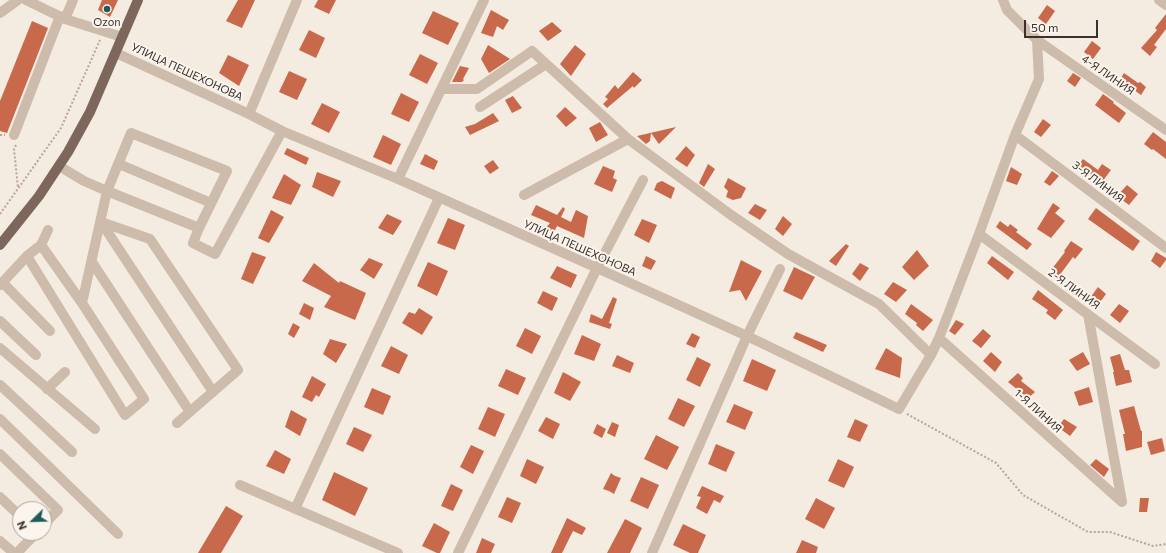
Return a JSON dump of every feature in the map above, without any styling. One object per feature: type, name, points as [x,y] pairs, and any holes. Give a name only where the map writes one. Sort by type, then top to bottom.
[{"type":"main road","points":[[0,245],[38,196],[68,152],[90,112],[138,0]]},
{"type":"street","points":[[0,13],[18,0]]},
{"type":"street","name":"УЛИЦА ПЕШЕХОНОВА","points":[[26,0],[63,18],[122,37]]},
{"type":"street","points":[[16,139],[63,18],[73,0]]},
{"type":"street","name":"УЛИЦА ПЕШЕХОНОВА","points":[[249,114],[297,0]]},
{"type":"street","points":[[398,180],[484,0]]},
{"type":"street","name":"4-Я ЛИНИЯ","points":[[1003,0],[1007,10],[1037,40],[1166,130]]},
{"type":"street","points":[[1159,0],[1166,5]]},
{"type":"street","points":[[899,409],[931,355],[939,338],[1015,135],[1039,79],[1037,40]]},
{"type":"street","points":[[442,89],[477,89],[532,51],[628,139],[788,254],[879,304],[931,355]]},
{"type":"street","name":"УЛИЦА ПЕШЕХОНОВА","points":[[116,53],[249,114],[282,131],[439,198],[747,336],[899,409]]},
{"type":"street","points":[[480,107],[546,64]]},
{"type":"street","points":[[82,303],[107,191],[131,133],[227,171],[193,243],[215,254],[282,131]]},
{"type":"street","name":"3-Я ЛИНИЯ","points":[[1015,135],[1166,248]]},
{"type":"street","points":[[524,195],[628,139]]},
{"type":"street","points":[[119,164],[211,203]]},
{"type":"street","points":[[59,166],[84,181],[199,228]]},
{"type":"street","points":[[458,553],[597,268],[643,180]]},
{"type":"street","points":[[295,509],[439,198]]},
{"type":"street","points":[[101,222],[150,239],[238,370],[177,423]]},
{"type":"street","points":[[101,222],[213,392]]},
{"type":"street","points":[[48,230],[41,245],[26,256],[1,284],[50,331]]},
{"type":"street","name":"2-Я ЛИНИЯ","points":[[979,234],[1155,364]]},
{"type":"street","points":[[26,256],[125,415],[144,399],[82,303],[41,245]]},
{"type":"street","points":[[92,262],[190,412]]},
{"type":"street","points":[[652,553],[747,336],[780,269]]},
{"type":"street","name":"1-Я ЛИНИЯ","points":[[939,338],[1122,502],[1088,314]]},
{"type":"street","points":[[0,321],[36,355]]},
{"type":"street","points":[[0,348],[94,429]]},
{"type":"street","points":[[47,389],[65,372]]},
{"type":"street","points":[[0,385],[72,452]]},
{"type":"street","points":[[0,419],[118,534]]},
{"type":"street","points":[[0,454],[49,501]]},
{"type":"street","points":[[240,485],[398,553]]},
{"type":"street","points":[[0,497],[12,508]]},
{"type":"street","points":[[52,504],[58,510],[52,516]]},
{"type":"street","points":[[0,540],[14,553]]},
{"type":"street","points":[[17,553],[28,541]]},
{"type":"path","points":[[0,214],[61,128],[103,31]]},
{"type":"path","points":[[16,139],[14,149],[18,189]]},
{"type":"path","points":[[899,409],[996,463],[1023,494],[1088,532],[1110,532],[1153,546],[1166,544]]},
{"type":"building","points":[[102,0],[118,0],[110,17],[98,10]]},
{"type":"building","points":[[238,0],[255,0],[242,28],[226,21]]},
{"type":"building","points":[[318,0],[336,0],[329,14],[314,7]]},
{"type":"building","points":[[1047,5],[1055,11],[1046,24],[1038,18]]},
{"type":"building","points":[[491,10],[509,20],[503,30],[497,26],[493,37],[481,33]]},
{"type":"building","points":[[433,11],[459,23],[448,45],[422,33]]},
{"type":"building","points":[[1166,14],[1166,29],[1154,45],[1157,47],[1150,56],[1141,48],[1157,30],[1155,28]]},
{"type":"building","points":[[32,21],[48,28],[7,133],[0,131],[0,101]]},
{"type":"building","points":[[552,22],[562,31],[548,41],[539,31]]},
{"type":"building","points":[[309,30],[325,38],[316,58],[299,50]]},
{"type":"building","points":[[1092,41],[1101,48],[1093,59],[1084,52]]},
{"type":"building","points":[[488,45],[510,59],[489,73],[481,59]]},
{"type":"building","points":[[575,45],[586,54],[571,76],[560,64]]},
{"type":"building","points":[[420,54],[438,63],[427,84],[409,75]]},
{"type":"building","points":[[228,55],[249,65],[239,86],[219,73]]},
{"type":"building","points":[[460,66],[469,68],[463,79],[464,80],[462,82],[452,82]]},
{"type":"building","points":[[289,71],[307,79],[297,100],[279,92]]},
{"type":"building","points":[[633,72],[642,80],[634,88],[633,86],[607,108],[603,104],[608,99],[605,97],[615,85],[618,89]]},
{"type":"building","points":[[1073,73],[1081,78],[1075,87],[1067,81]]},
{"type":"building","points":[[1124,73],[1146,87],[1141,95],[1126,84],[1125,86],[1119,81]]},
{"type":"building","points":[[401,93],[419,102],[409,122],[391,114]]},
{"type":"building","points":[[1103,94],[1126,113],[1119,123],[1095,105]]},
{"type":"building","points":[[513,96],[522,108],[512,113],[505,100]]},
{"type":"building","points":[[322,103],[340,112],[329,133],[311,124]]},
{"type":"building","points":[[565,107],[577,118],[566,127],[556,116]]},
{"type":"building","points":[[493,113],[499,121],[470,135],[465,127],[475,124]]},
{"type":"building","points":[[1043,119],[1051,125],[1041,137],[1034,132]]},
{"type":"building","points":[[600,122],[608,135],[596,142],[589,128]]},
{"type":"building","points":[[676,127],[659,144],[651,133],[650,141],[646,144],[637,136]]},
{"type":"building","points":[[1153,132],[1166,142],[1166,159],[1144,144]]},
{"type":"building","points":[[383,135],[401,144],[391,165],[373,157]]},
{"type":"building","points":[[686,146],[695,155],[687,167],[675,159]]},
{"type":"building","points":[[287,148],[309,158],[306,165],[284,154]]},
{"type":"building","points":[[425,154],[438,161],[434,170],[420,164]]},
{"type":"building","points":[[1083,159],[1098,170],[1102,164],[1111,170],[1102,182],[1086,171],[1085,173],[1077,167]]},
{"type":"building","points":[[493,160],[499,168],[490,174],[484,166]]},
{"type":"building","points":[[708,164],[715,169],[704,187],[699,183]]},
{"type":"building","points":[[603,166],[615,171],[613,178],[617,180],[612,192],[594,184]]},
{"type":"building","points":[[1011,167],[1022,174],[1017,185],[1006,181]]},
{"type":"building","points":[[1052,171],[1059,176],[1050,186],[1044,182]]},
{"type":"building","points":[[317,172],[341,181],[333,197],[312,187]]},
{"type":"building","points":[[284,174],[301,185],[291,205],[272,198]]},
{"type":"building","points":[[728,178],[746,188],[741,198],[733,200],[726,197],[728,191],[724,187]]},
{"type":"building","points":[[662,181],[675,188],[671,199],[654,190],[657,183]]},
{"type":"building","points":[[1127,185],[1138,194],[1129,205],[1117,196]]},
{"type":"building","points":[[1053,203],[1060,208],[1055,213],[1065,221],[1051,238],[1037,229]]},
{"type":"building","points":[[755,204],[767,210],[760,220],[748,213]]},
{"type":"building","points":[[536,205],[557,215],[563,207],[565,209],[561,217],[571,222],[576,210],[588,216],[584,238],[557,226],[554,232],[544,230],[550,223],[531,215]]},
{"type":"building","points":[[1096,208],[1140,241],[1133,251],[1088,219]]},
{"type":"building","points":[[271,210],[284,217],[269,243],[258,238]]},
{"type":"building","points":[[387,214],[402,221],[393,235],[378,228]]},
{"type":"building","points":[[783,216],[792,224],[783,236],[775,229]]},
{"type":"building","points":[[448,218],[465,225],[455,250],[437,243]]},
{"type":"building","points":[[642,219],[657,225],[649,243],[634,235]]},
{"type":"building","points":[[1000,221],[1008,227],[1010,224],[1018,230],[1016,232],[1032,244],[1027,250],[996,227]]},
{"type":"building","points":[[1071,241],[1083,249],[1075,259],[1073,257],[1059,276],[1051,270],[1065,252],[1064,251]]},
{"type":"building","points":[[846,244],[849,246],[836,266],[829,261]]},
{"type":"building","points":[[917,250],[929,266],[914,280],[902,267]]},
{"type":"building","points":[[252,252],[266,257],[253,284],[241,279]]},
{"type":"building","points":[[1156,252],[1166,258],[1160,268],[1151,261]]},
{"type":"building","points":[[646,256],[656,261],[651,270],[642,266]]},
{"type":"building","points":[[992,256],[1014,272],[1008,280],[987,263]]},
{"type":"building","points":[[369,258],[383,264],[374,279],[360,270]]},
{"type":"building","points":[[741,260],[762,271],[746,301],[740,290],[729,292]]},
{"type":"building","points":[[428,262],[448,271],[437,296],[417,286]]},
{"type":"building","points":[[314,263],[339,283],[340,281],[366,293],[355,320],[324,307],[331,296],[302,281]]},
{"type":"building","points":[[860,263],[869,268],[860,281],[852,274]]},
{"type":"building","points":[[557,266],[577,275],[571,288],[550,278]]},
{"type":"building","points":[[794,267],[815,277],[802,300],[783,291]]},
{"type":"building","points":[[893,282],[907,290],[896,302],[884,294]]},
{"type":"building","points":[[1098,287],[1106,294],[1098,305],[1090,298]]},
{"type":"building","points":[[1038,290],[1063,310],[1055,320],[1046,313],[1048,310],[1032,299]]},
{"type":"building","points":[[543,291],[558,298],[552,311],[537,303]]},
{"type":"building","points":[[613,297],[617,299],[609,323],[612,324],[610,329],[589,322],[591,314],[602,319]]},
{"type":"building","points":[[304,303],[314,308],[310,320],[299,314]]},
{"type":"building","points":[[911,304],[933,320],[923,331],[916,325],[917,323],[905,314]]},
{"type":"building","points":[[1119,304],[1129,311],[1120,323],[1110,315]]},
{"type":"building","points":[[419,308],[433,317],[422,335],[402,323],[409,312],[415,314]]},
{"type":"building","points":[[956,320],[964,324],[955,335],[949,331]]},
{"type":"building","points":[[293,323],[300,327],[294,338],[288,334]]},
{"type":"building","points":[[525,328],[541,336],[532,354],[516,346]]},
{"type":"building","points":[[983,329],[991,336],[981,348],[972,341]]},
{"type":"building","points":[[796,332],[827,345],[823,352],[793,338]]},
{"type":"building","points":[[692,333],[700,337],[695,348],[686,344]]},
{"type":"building","points":[[582,335],[601,344],[594,361],[574,354]]},
{"type":"building","points":[[330,339],[347,344],[336,363],[323,354]]},
{"type":"building","points":[[391,346],[408,355],[399,374],[381,366]]},
{"type":"building","points":[[886,348],[902,358],[900,378],[875,369]]},
{"type":"building","points":[[991,352],[1002,362],[995,372],[983,361]]},
{"type":"building","points":[[1083,352],[1090,364],[1077,371],[1069,360]]},
{"type":"building","points":[[1120,354],[1125,370],[1129,370],[1132,382],[1116,386],[1110,357]]},
{"type":"building","points":[[617,355],[634,363],[630,373],[612,366]]},
{"type":"building","points":[[697,357],[711,364],[700,387],[686,380]]},
{"type":"building","points":[[752,359],[776,370],[767,391],[743,381]]},
{"type":"building","points":[[506,369],[526,378],[518,395],[498,386]]},
{"type":"building","points":[[563,372],[581,382],[570,401],[554,393]]},
{"type":"building","points":[[1018,373],[1023,378],[1021,381],[1035,392],[1028,398],[1008,382]]},
{"type":"building","points":[[312,376],[326,384],[319,397],[316,395],[312,402],[302,397]]},
{"type":"building","points":[[1089,387],[1093,402],[1079,406],[1074,392]]},
{"type":"building","points":[[372,388],[391,396],[383,415],[364,407]]},
{"type":"building","points":[[678,398],[695,406],[684,427],[668,419]]},
{"type":"building","points":[[734,404],[753,412],[745,430],[726,422]]},
{"type":"building","points":[[1134,406],[1142,431],[1142,447],[1126,451],[1123,434],[1125,434],[1119,410]]},
{"type":"building","points":[[488,407],[505,414],[495,437],[478,429]]},
{"type":"building","points":[[291,410],[307,419],[300,436],[285,427]]},
{"type":"building","points":[[546,417],[560,424],[553,439],[538,431]]},
{"type":"building","points":[[855,419],[868,425],[860,442],[847,437]]},
{"type":"building","points":[[1064,419],[1077,427],[1070,436],[1058,427]]},
{"type":"building","points":[[612,422],[619,425],[615,437],[607,433]]},
{"type":"building","points":[[597,424],[606,429],[602,438],[593,433]]},
{"type":"building","points":[[354,427],[372,435],[363,452],[346,444]]},
{"type":"building","points":[[656,435],[679,447],[667,470],[644,459]]},
{"type":"building","points":[[1162,438],[1165,451],[1151,455],[1147,442]]},
{"type":"building","points":[[716,444],[735,452],[726,472],[708,464]]},
{"type":"building","points":[[471,445],[484,451],[473,474],[460,467]]},
{"type":"building","points":[[275,450],[291,459],[284,474],[266,466]]},
{"type":"building","points":[[527,459],[544,467],[536,484],[520,476]]},
{"type":"building","points":[[838,459],[854,467],[844,488],[828,481]]},
{"type":"building","points":[[1096,459],[1109,469],[1104,477],[1090,465]]},
{"type":"building","points":[[334,472],[368,488],[355,516],[322,500]]},
{"type":"building","points":[[611,473],[621,478],[614,494],[603,489]]},
{"type":"building","points":[[641,477],[659,485],[648,509],[630,501]]},
{"type":"building","points":[[451,484],[463,490],[453,511],[441,506]]},
{"type":"building","points":[[702,486],[724,496],[720,503],[714,500],[707,514],[696,508],[701,497],[697,496]]},
{"type":"building","points":[[507,497],[521,503],[512,523],[498,517]]},
{"type":"building","points":[[816,498],[835,508],[824,529],[805,519]]},
{"type":"building","points":[[1140,498],[1149,498],[1147,512],[1139,512]]},
{"type":"building","points":[[226,506],[243,516],[221,553],[198,553]]},
{"type":"building","points":[[567,518],[586,528],[582,535],[573,531],[562,553],[551,553]]},
{"type":"building","points":[[625,519],[642,528],[630,553],[607,553]]},
{"type":"building","points":[[434,523],[450,532],[440,553],[422,546]]},
{"type":"building","points":[[683,524],[706,535],[698,553],[690,553],[673,545]]},
{"type":"building","points":[[482,538],[495,544],[491,553],[476,553]]},
{"type":"building","points":[[802,540],[818,547],[816,553],[796,553]]},
{"type":"place","name":"Ozon","points":[[107,9]]}]
